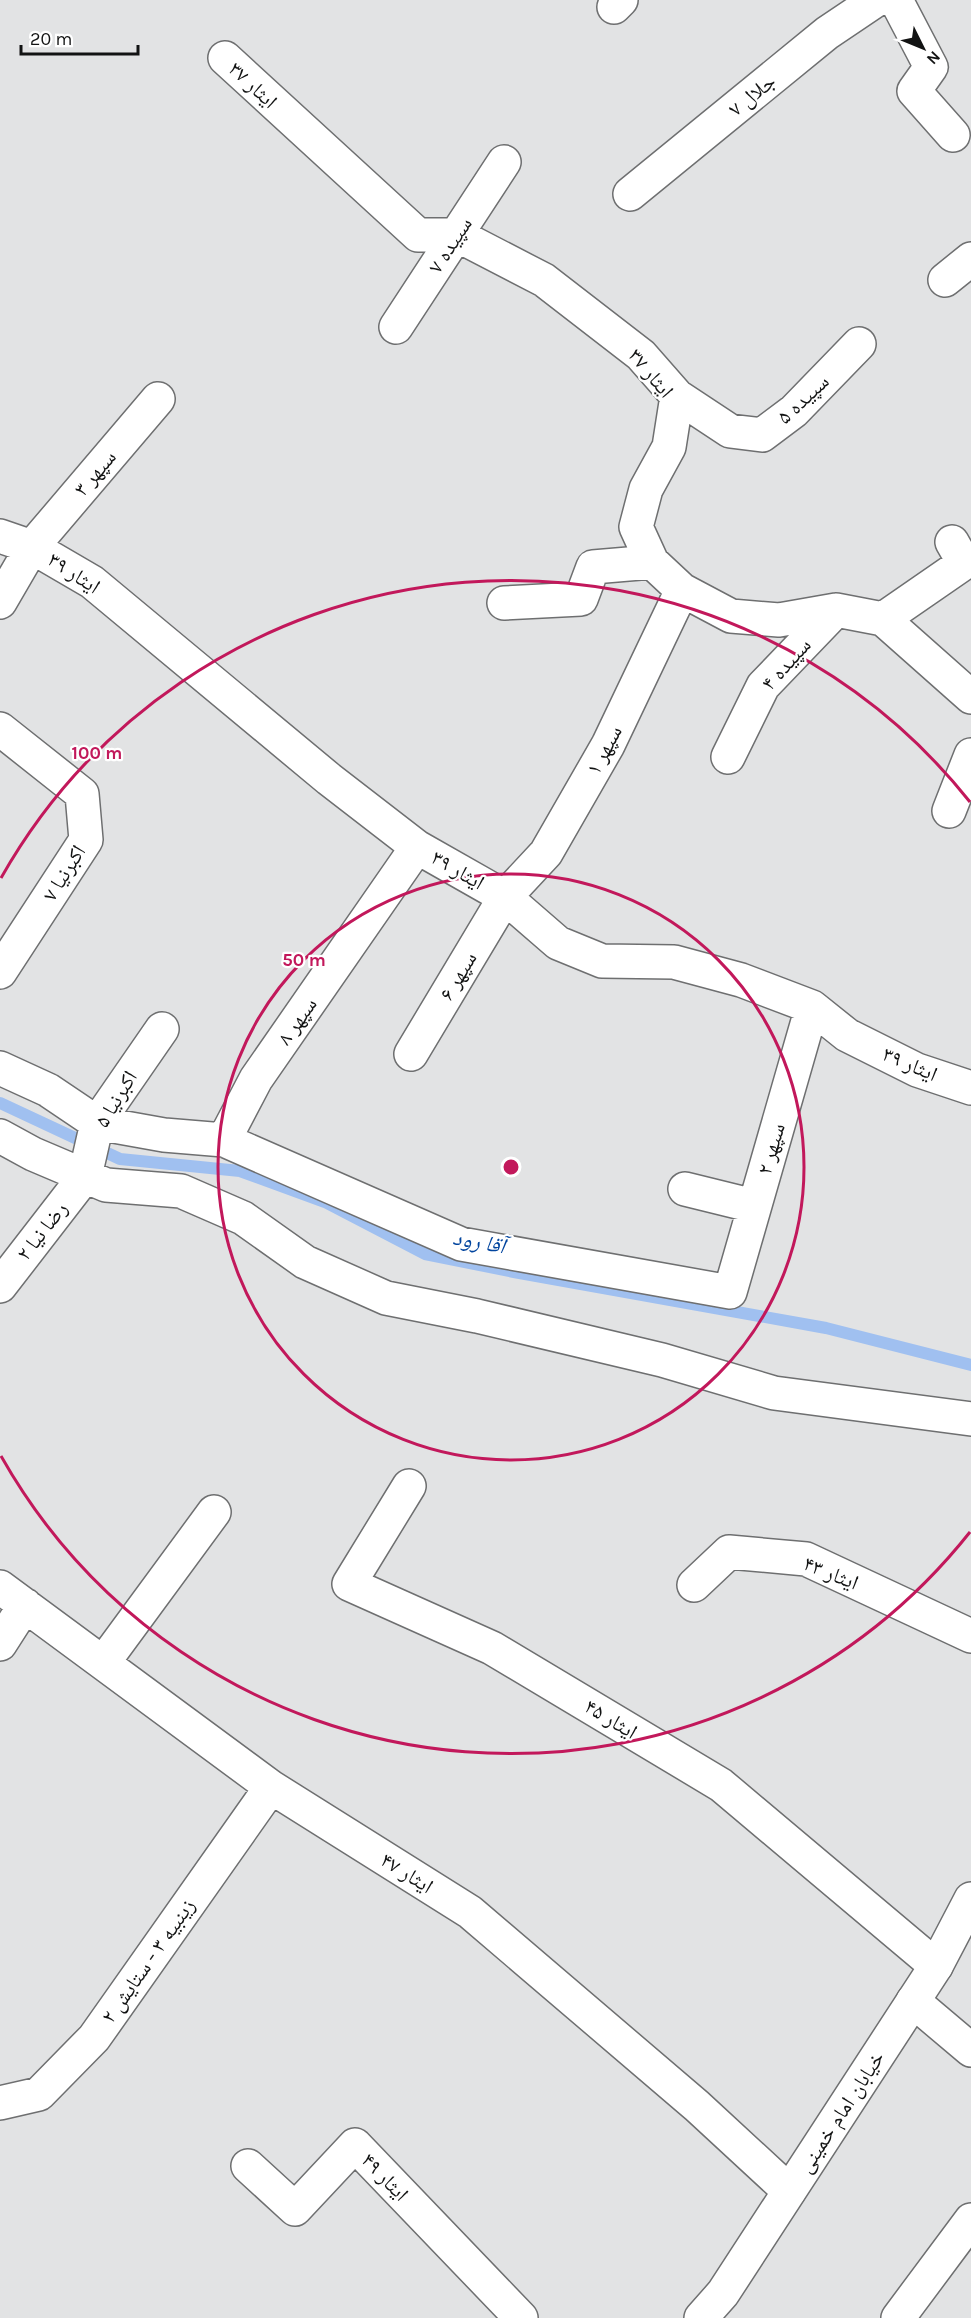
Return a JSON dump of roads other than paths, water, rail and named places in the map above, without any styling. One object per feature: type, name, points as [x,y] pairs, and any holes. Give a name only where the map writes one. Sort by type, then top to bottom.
[{"type":"street","name":"جلال ۷","points":[[630,194],[827,33],[876,0]]},
{"type":"street","points":[[896,0],[931,67],[914,91],[953,135]]},
{"type":"street","name":"ایثار ۳۷","points":[[225,58],[418,235],[457,235],[544,279],[641,355],[677,396],[669,447],[646,489],[636,527],[652,562],[682,590],[731,616],[779,620],[836,610],[883,619]]},
{"type":"street","name":"سپیده ۷","points":[[396,327],[504,162]]},
{"type":"street","points":[[945,280],[971,259]]},
{"type":"street","name":"سپیده ۵","points":[[677,396],[730,431],[762,435],[794,411],[859,344]]},
{"type":"street","name":"سپهر ۳","points":[[0,602],[33,548],[158,399]]},
{"type":"street","name":"ایثار ۳۹","points":[[0,536],[33,548],[92,582],[329,779],[417,847],[505,897],[558,944],[602,961],[674,962],[741,980],[812,1007],[848,1035],[917,1070],[971,1088]]},
{"type":"street","points":[[952,542],[964,563],[883,619],[971,697]]},
{"type":"street","points":[[504,603],[581,599],[593,567],[652,562]]},
{"type":"street","name":"سپهر ۱","points":[[505,897],[546,853],[608,745],[682,590]]},
{"type":"street","name":"سپیده ۴","points":[[728,757],[763,686],[836,610]]},
{"type":"street","name":"اکبرنیا ۷","points":[[0,729],[82,794],[86,840],[0,972]]},
{"type":"street","points":[[949,811],[971,755]]},
{"type":"street","name":"سپهر ۸","points":[[224,1140],[256,1079],[417,847]]},
{"type":"street","name":"سپهر ۶","points":[[411,1054],[505,897]]},
{"type":"street","name":"سپهر ۲","points":[[224,1140],[460,1244],[730,1292],[812,1007]]},
{"type":"street","name":"اکبرنیا ۵","points":[[84,1176],[98,1122],[162,1029]]},
{"type":"street","points":[[0,1068],[48,1090],[98,1122],[164,1135],[224,1140]]},
{"type":"street","points":[[0,1136],[33,1154],[106,1185],[182,1191],[243,1218],[305,1262],[386,1298],[477,1316],[651,1357],[774,1393],[971,1419]]},
{"type":"street","name":"رضا نیا ۲","points":[[0,1286],[84,1176]]},
{"type":"street","points":[[685,1189],[754,1206]]},
{"type":"street","name":"ایثار ۴۵","points":[[409,1486],[349,1584],[492,1648],[722,1785],[936,1966]]},
{"type":"street","points":[[103,1663],[214,1512]]},
{"type":"street","name":"ایثار ۴۳","points":[[694,1585],[729,1552],[807,1559],[971,1636]]},
{"type":"street","points":[[0,1644],[12,1596]]},
{"type":"street","name":"ایثار ۴۷","points":[[12,1596],[271,1787],[470,1912],[697,2106],[789,2191]]},
{"type":"street","name":"زینبیه ۳ - ستایش ۲","points":[[0,2103],[39,2094],[94,2038],[271,1787]]},
{"type":"street","name":"خیابان امام خمینی","points":[[701,2318],[723,2293],[936,1966],[971,1899]]},
{"type":"street","points":[[913,2001],[971,2050]]},
{"type":"street","name":"ایثار ۴۹","points":[[248,2166],[295,2210],[355,2145],[506,2312]]},
{"type":"street","points":[[898,2318],[966,2237]]},
{"type":"waterway","name":"آقا رود","points":[[0,1103],[120,1159],[240,1171],[325,1202],[425,1254],[826,1328],[971,1365]]}]
